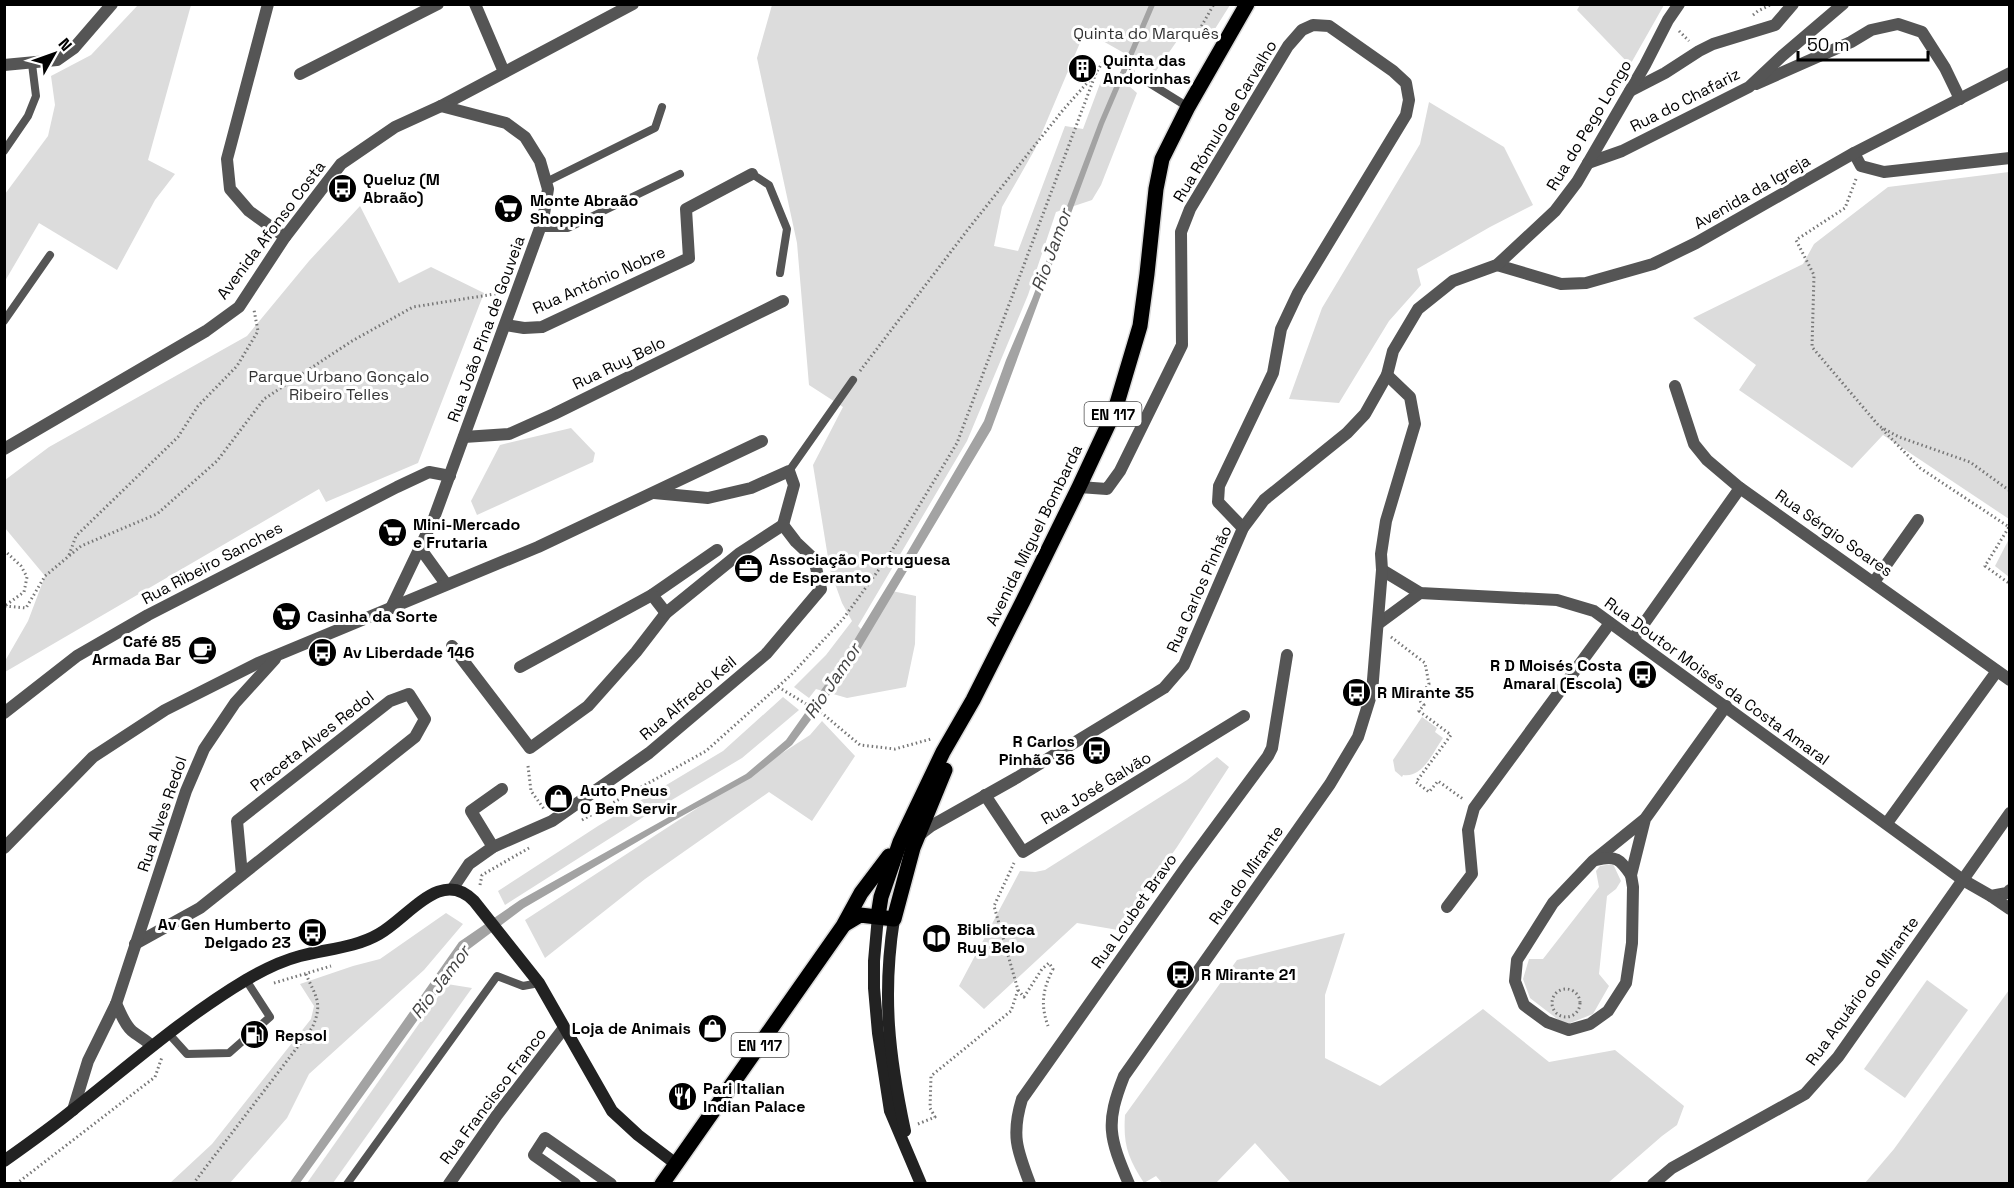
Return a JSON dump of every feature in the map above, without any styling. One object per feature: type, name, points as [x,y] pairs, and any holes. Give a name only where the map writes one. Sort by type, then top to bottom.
[{"type":"main road","name":"EN 117","points":[[1188,107],[1246,4]]},
{"type":"main road","name":"Avenida Miguel Bombarda","points":[[878,916],[881,897],[900,842],[943,752],[973,700],[1115,410],[1135,345],[1143,309],[1159,171],[1167,148],[1188,107]]},
{"type":"main road","name":"Avenida Miguel Bombarda","points":[[894,919],[918,836],[973,700]]},
{"type":"main road","name":"Avenida Miguel Bombarda","points":[[662,1184],[843,926],[861,893],[900,842]]},
{"type":"main road","points":[[843,926],[860,915],[894,919]]},
{"type":"street","points":[[4,65],[57,60],[74,48],[112,4]]},
{"type":"street","points":[[268,4],[227,159],[230,189],[249,211],[285,237]]},
{"type":"street","points":[[300,74],[438,4]]},
{"type":"street","points":[[475,4],[504,72]]},
{"type":"street","name":"Avenida Afonso Costa","points":[[4,449],[206,332],[239,307],[285,237],[341,164],[395,127],[441,106],[633,4]]},
{"type":"street","name":"Rua do Pego Longo","points":[[1387,375],[1393,351],[1418,309],[1453,282],[1497,265],[1555,211],[1577,182],[1679,4]]},
{"type":"street","points":[[1629,91],[1665,73],[1713,44],[1775,25],[1793,4]]},
{"type":"street","name":"Rua do Chafariz","points":[[1588,163],[1622,151],[1749,87],[1843,4]]},
{"type":"street","points":[[1749,87],[1851,42],[1871,30],[1898,24],[1922,32],[1945,68],[1960,99]]},
{"type":"street","name":"Rua Rómulo de Carvalho","points":[[1079,487],[1107,489],[1120,471],[1182,345],[1182,232],[1190,209],[1288,46],[1307,27],[1329,26],[1406,83],[1409,100],[1406,115],[1298,293],[1281,329],[1273,373],[1219,486],[1218,502],[1243,528]]},
{"type":"street","name":"Avenida da Igreja","points":[[1497,265],[1561,284],[1586,283],[1653,264],[1696,243],[1854,153],[2010,73]]},
{"type":"street","name":"Rua João Pina de Gouveia","points":[[391,608],[434,518],[450,476],[540,228],[548,189],[540,161],[525,137],[506,123],[441,106]]},
{"type":"street","points":[[1854,153],[1861,166],[1884,172],[2010,158]]},
{"type":"street","name":"Rua António Nobre","points":[[506,325],[524,328],[542,327],[689,258],[686,209],[752,174]]},
{"type":"street","name":"Rua Ruy Belo","points":[[464,438],[509,434],[783,302]]},
{"type":"street","points":[[1382,570],[1381,554],[1386,521],[1415,424],[1410,397],[1387,375]]},
{"type":"street","name":"Rua Carlos Pinhão","points":[[918,836],[931,826],[1164,688],[1184,665],[1243,528],[1264,500],[1347,433],[1365,414],[1387,375]]},
{"type":"street","name":"Rua Sérgio Soares","points":[[1675,386],[1694,444],[1707,460],[1740,488],[2010,680]]},
{"type":"street","points":[[4,848],[93,757],[165,710],[256,664],[538,547],[762,441]]},
{"type":"street","points":[[452,646],[530,748],[588,706],[636,652],[666,613],[740,553],[783,525],[794,485],[789,471],[751,488],[708,498],[653,492]]},
{"type":"street","name":"Rua Ribeiro Sanches","points":[[4,713],[77,656],[148,615],[429,472],[450,476]]},
{"type":"street","points":[[1633,639],[1740,488]]},
{"type":"street","points":[[1874,582],[1918,520]]},
{"type":"street","name":"Rua Alfredo Keil","points":[[453,888],[469,864],[493,847],[552,821],[649,753],[766,654],[821,589],[814,559],[796,542],[783,525]]},
{"type":"street","points":[[420,548],[446,584]]},
{"type":"street","points":[[520,667],[652,595],[717,550]]},
{"type":"street","name":"Rua Doutor Moisés da Costa Amaral","points":[[1382,570],[1420,593],[1557,600],[1594,611],[1963,880]]},
{"type":"street","name":"Rua do Mirante","points":[[1129,1184],[1118,1158],[1110,1127],[1113,1104],[1124,1076],[1330,784],[1358,737],[1372,692],[1382,570]]},
{"type":"street","points":[[1377,626],[1420,593]]},
{"type":"street","points":[[652,595],[666,613]]},
{"type":"street","points":[[1447,907],[1472,874],[1468,830],[1474,808],[1610,623]]},
{"type":"street","name":"Rua Loubet Bravo","points":[[1030,1184],[1017,1150],[1015,1136],[1016,1119],[1022,1100],[1186,867],[1268,756],[1272,748],[1287,655]]},
{"type":"street","name":"Rua Alves Redol","points":[[73,1110],[88,1061],[116,1004],[183,799],[204,748],[235,703],[278,656]]},
{"type":"street","points":[[1887,823],[1997,671]]},
{"type":"street","name":"Praceta Alves Redol","points":[[135,944],[200,908],[242,875],[415,737],[425,719],[409,694],[390,701],[237,821],[242,875]]},
{"type":"street","points":[[1593,861],[1610,856],[1623,862],[1631,875],[1633,887],[1632,943],[1626,983],[1608,1011],[1590,1024],[1569,1030],[1547,1022],[1524,1005],[1515,981],[1517,960],[1553,903],[1593,861],[1646,819],[1726,706]]},
{"type":"street","name":"Rua José Galvão","points":[[1021,848],[1023,852],[1244,716]]},
{"type":"street","points":[[493,847],[471,810],[502,789]]},
{"type":"street","points":[[985,795],[1021,848]]},
{"type":"street","points":[[2010,813],[1963,880],[2010,909]]},
{"type":"street","points":[[1631,875],[1646,819]]},
{"type":"street","name":"Rua Aquário do Mirante","points":[[1653,1184],[1672,1168],[1805,1094],[1838,1056],[1963,880]]},
{"type":"street","points":[[4,1161],[73,1110],[152,1046],[250,985],[275,965],[300,956],[348,946],[378,934],[429,897],[443,889],[453,888],[467,894],[474,901],[539,983],[612,1111],[638,1135],[676,1164]]},
{"type":"street","points":[[1991,896],[2007,893],[2010,890]]},
{"type":"street","points":[[878,916],[874,988],[878,1033],[890,1111],[921,1184]]},
{"type":"street","points":[[894,919],[887,1009],[891,1054],[910,1156]]},
{"type":"street","points":[[116,1004],[124,1022],[152,1046]]},
{"type":"street","name":"Rua Francisco Franco","points":[[449,1184],[497,1114],[564,1028]]},
{"type":"street","points":[[575,1184],[534,1155],[545,1138],[611,1184]]},
{"type":"lane","points":[[4,151],[28,116],[36,96],[32,64]]},
{"type":"lane","points":[[1146,81],[1188,107]]},
{"type":"lane","points":[[546,182],[655,128],[662,107]]},
{"type":"lane","points":[[540,228],[568,228],[680,174]]},
{"type":"lane","points":[[752,174],[769,185],[787,229],[780,273]]},
{"type":"lane","points":[[4,321],[50,255]]},
{"type":"lane","points":[[789,471],[853,380]]},
{"type":"lane","points":[[347,1184],[497,976],[523,986],[539,983]]},
{"type":"lane","points":[[169,1034],[187,1054],[229,1053],[270,1017],[250,985]]},
{"type":"path","points":[[1197,34],[1214,4]]},
{"type":"path","points":[[1668,20],[1699,51]]},
{"type":"path","points":[[853,380],[969,228],[1063,110],[1096,73],[1104,60],[1125,65]]},
{"type":"path","points":[[573,823],[706,751],[778,687],[843,620],[888,557],[957,443],[1096,73]]},
{"type":"path","points":[[1861,166],[1845,208],[1796,240],[1814,275],[1812,347],[1879,426],[1920,468],[2009,527],[1984,566],[2010,584]]},
{"type":"path","points":[[4,550],[21,566],[27,577],[24,592],[5,606],[26,608],[45,576],[81,546],[157,514],[217,461],[264,399],[352,341],[413,307],[518,291]]},
{"type":"path","points":[[69,557],[76,536],[178,437],[198,406],[237,366],[258,331],[253,305]]},
{"type":"path","points":[[1879,426],[1899,437],[1970,462],[2010,491]]},
{"type":"path","points":[[1377,626],[1425,663],[1429,684],[1418,699],[1424,705],[1419,711],[1451,735],[1416,782],[1429,792],[1438,781],[1474,808]]},
{"type":"path","points":[[778,687],[823,714],[860,745],[895,749],[938,738]]},
{"type":"path","points":[[528,766],[531,791],[552,821]]},
{"type":"path","points":[[474,901],[485,892],[479,884],[482,875],[522,854],[537,842]]},
{"type":"path","points":[[1021,848],[994,906],[1018,990],[1024,997],[1048,963],[1053,969],[1043,989],[1044,1016],[1048,1026]]},
{"type":"path","points":[[193,1184],[312,1028],[319,1013],[317,1001],[300,956]]},
{"type":"path","points":[[250,985],[339,964]]},
{"type":"path","points":[[1563,989],[1572,990],[1580,1001],[1578,1011],[1572,1017],[1562,1017],[1554,1012],[1552,998],[1563,989]]},
{"type":"path","points":[[905,1129],[935,1117],[930,1108],[931,1076],[1011,1011],[1018,990]]},
{"type":"path","points":[[16,1184],[155,1077],[163,1055],[178,1044]]},
{"type":"green space","points":[[1580,4],[1664,5],[1630,65],[1577,10]]},
{"type":"green space","points":[[138,5],[191,5],[148,160],[175,174],[155,200],[117,270],[39,223],[5,281],[5,194],[48,136],[55,105],[51,76],[91,55]]},
{"type":"green space","name":"Quinta do Marquês","points":[[772,5],[1230,5],[1208,40],[1186,28],[1156,71],[1085,31],[1035,149],[1002,207],[994,246],[1018,251],[1065,126],[1083,129],[1104,73],[1129,86],[1137,93],[1101,185],[1092,200],[1056,212],[1028,295],[967,441],[858,626],[861,629],[887,590],[916,596],[915,644],[906,687],[847,698],[816,689],[809,698],[794,687],[826,655],[852,621],[842,603],[830,570],[813,465],[843,407],[809,385],[797,243],[757,58]]},
{"type":"green space","points":[[1429,102],[1504,147],[1533,205],[1417,269],[1421,285],[1389,321],[1339,403],[1289,399],[1322,308],[1420,144]]},
{"type":"green space","points":[[2009,172],[2009,519],[1883,435],[1852,468],[1739,390],[1756,365],[1693,318],[1803,264],[1814,244],[1888,187]]},
{"type":"green space","name":"Parque Urbano Gonçalo Ribeiro Telles","points":[[360,206],[399,283],[431,267],[484,293],[418,463],[326,502],[319,489],[5,672],[5,661],[28,621],[45,576],[5,528],[5,480],[49,447],[247,336],[309,261]]},
{"type":"green space","points":[[571,428],[595,453],[593,462],[477,515],[471,501],[500,445]]},
{"type":"green space","points":[[2009,539],[2009,577],[1995,566]]},
{"type":"green space","points":[[783,697],[799,710],[742,758],[645,816],[505,905],[498,891],[598,826],[723,751]]},
{"type":"green space","points":[[1422,717],[1437,728],[1435,732],[1443,738],[1422,768],[1402,777],[1395,771],[1393,760]]},
{"type":"green space","points":[[822,721],[855,756],[812,821],[769,792],[645,879],[545,958],[525,920],[810,735]]},
{"type":"green space","points":[[1217,757],[1229,767],[1177,847],[1118,930],[1077,923],[984,1009],[959,986],[1020,871],[1045,870],[1187,780]]},
{"type":"green space","points":[[1613,864],[1621,881],[1616,889],[1607,896],[1599,974],[1609,986],[1593,1014],[1565,1025],[1530,998],[1523,979],[1529,959],[1543,959],[1599,887],[1596,871],[1600,866]]},
{"type":"green space","points":[[446,913],[463,924],[424,970],[309,1074],[287,1118],[230,1183],[170,1183],[212,1144],[311,1019],[314,1006],[300,984],[380,959]]},
{"type":"green space","points":[[1345,933],[1325,995],[1325,1058],[1380,1086],[1483,1009],[1549,1062],[1615,1050],[1684,1106],[1677,1125],[1608,1183],[1291,1183],[1255,1143],[1216,1183],[1162,1183],[1156,1176],[1144,1183],[1128,1151],[1125,1115],[1237,960]]},
{"type":"green space","points":[[1927,980],[1968,1010],[1905,1098],[1864,1069]]},
{"type":"green space","points":[[447,984],[472,988],[333,1183],[307,1183]]},
{"type":"green space","points":[[2009,990],[2009,1183],[1865,1183],[1894,1149]]},
{"type":"water","name":"Rio Jamor","points":[[1149,5],[1155,5],[1104,124],[991,430],[846,673],[792,745],[751,778],[524,908],[468,950],[300,1183],[289,1184],[459,942],[520,900],[746,774],[786,740],[839,665],[984,421],[1099,122]]},
{"type":"place","name":"Quinta das Andorinhas","points":[[1082,69]]},
{"type":"place","name":"Queluz (M Abraão)","points":[[342,188]]},
{"type":"place","name":"Monte Abraão Shopping","points":[[509,209]]},
{"type":"place","name":"Mini-Mercado e Frutaria","points":[[392,533]]},
{"type":"place","name":"Associação Portuguesa de Esperanto","points":[[748,568]]},
{"type":"place","name":"Casinha da Sorte","points":[[286,616]]},
{"type":"place","name":"Café 85 Armada Bar","points":[[202,650]]},
{"type":"place","name":"Av Liberdade 146","points":[[322,652]]},
{"type":"place","name":"R D Moisés Costa Amaral (Escola)","points":[[1643,674]]},
{"type":"place","name":"R Mirante 35","points":[[1356,692]]},
{"type":"place","name":"R Carlos Pinhão 36","points":[[1096,750]]},
{"type":"place","name":"Auto Pneus O Bem Servir","points":[[559,799]]},
{"type":"place","name":"Av Gen Humberto Delgado 23","points":[[312,933]]},
{"type":"place","name":"Biblioteca Ruy Belo","points":[[936,938]]},
{"type":"place","name":"R Mirante 21","points":[[1180,974]]},
{"type":"place","name":"Loja de Animais","points":[[712,1028]]},
{"type":"place","name":"Repsol","points":[[254,1035]]},
{"type":"place","name":"Pari Italian Indian Palace","points":[[682,1097]]}]
